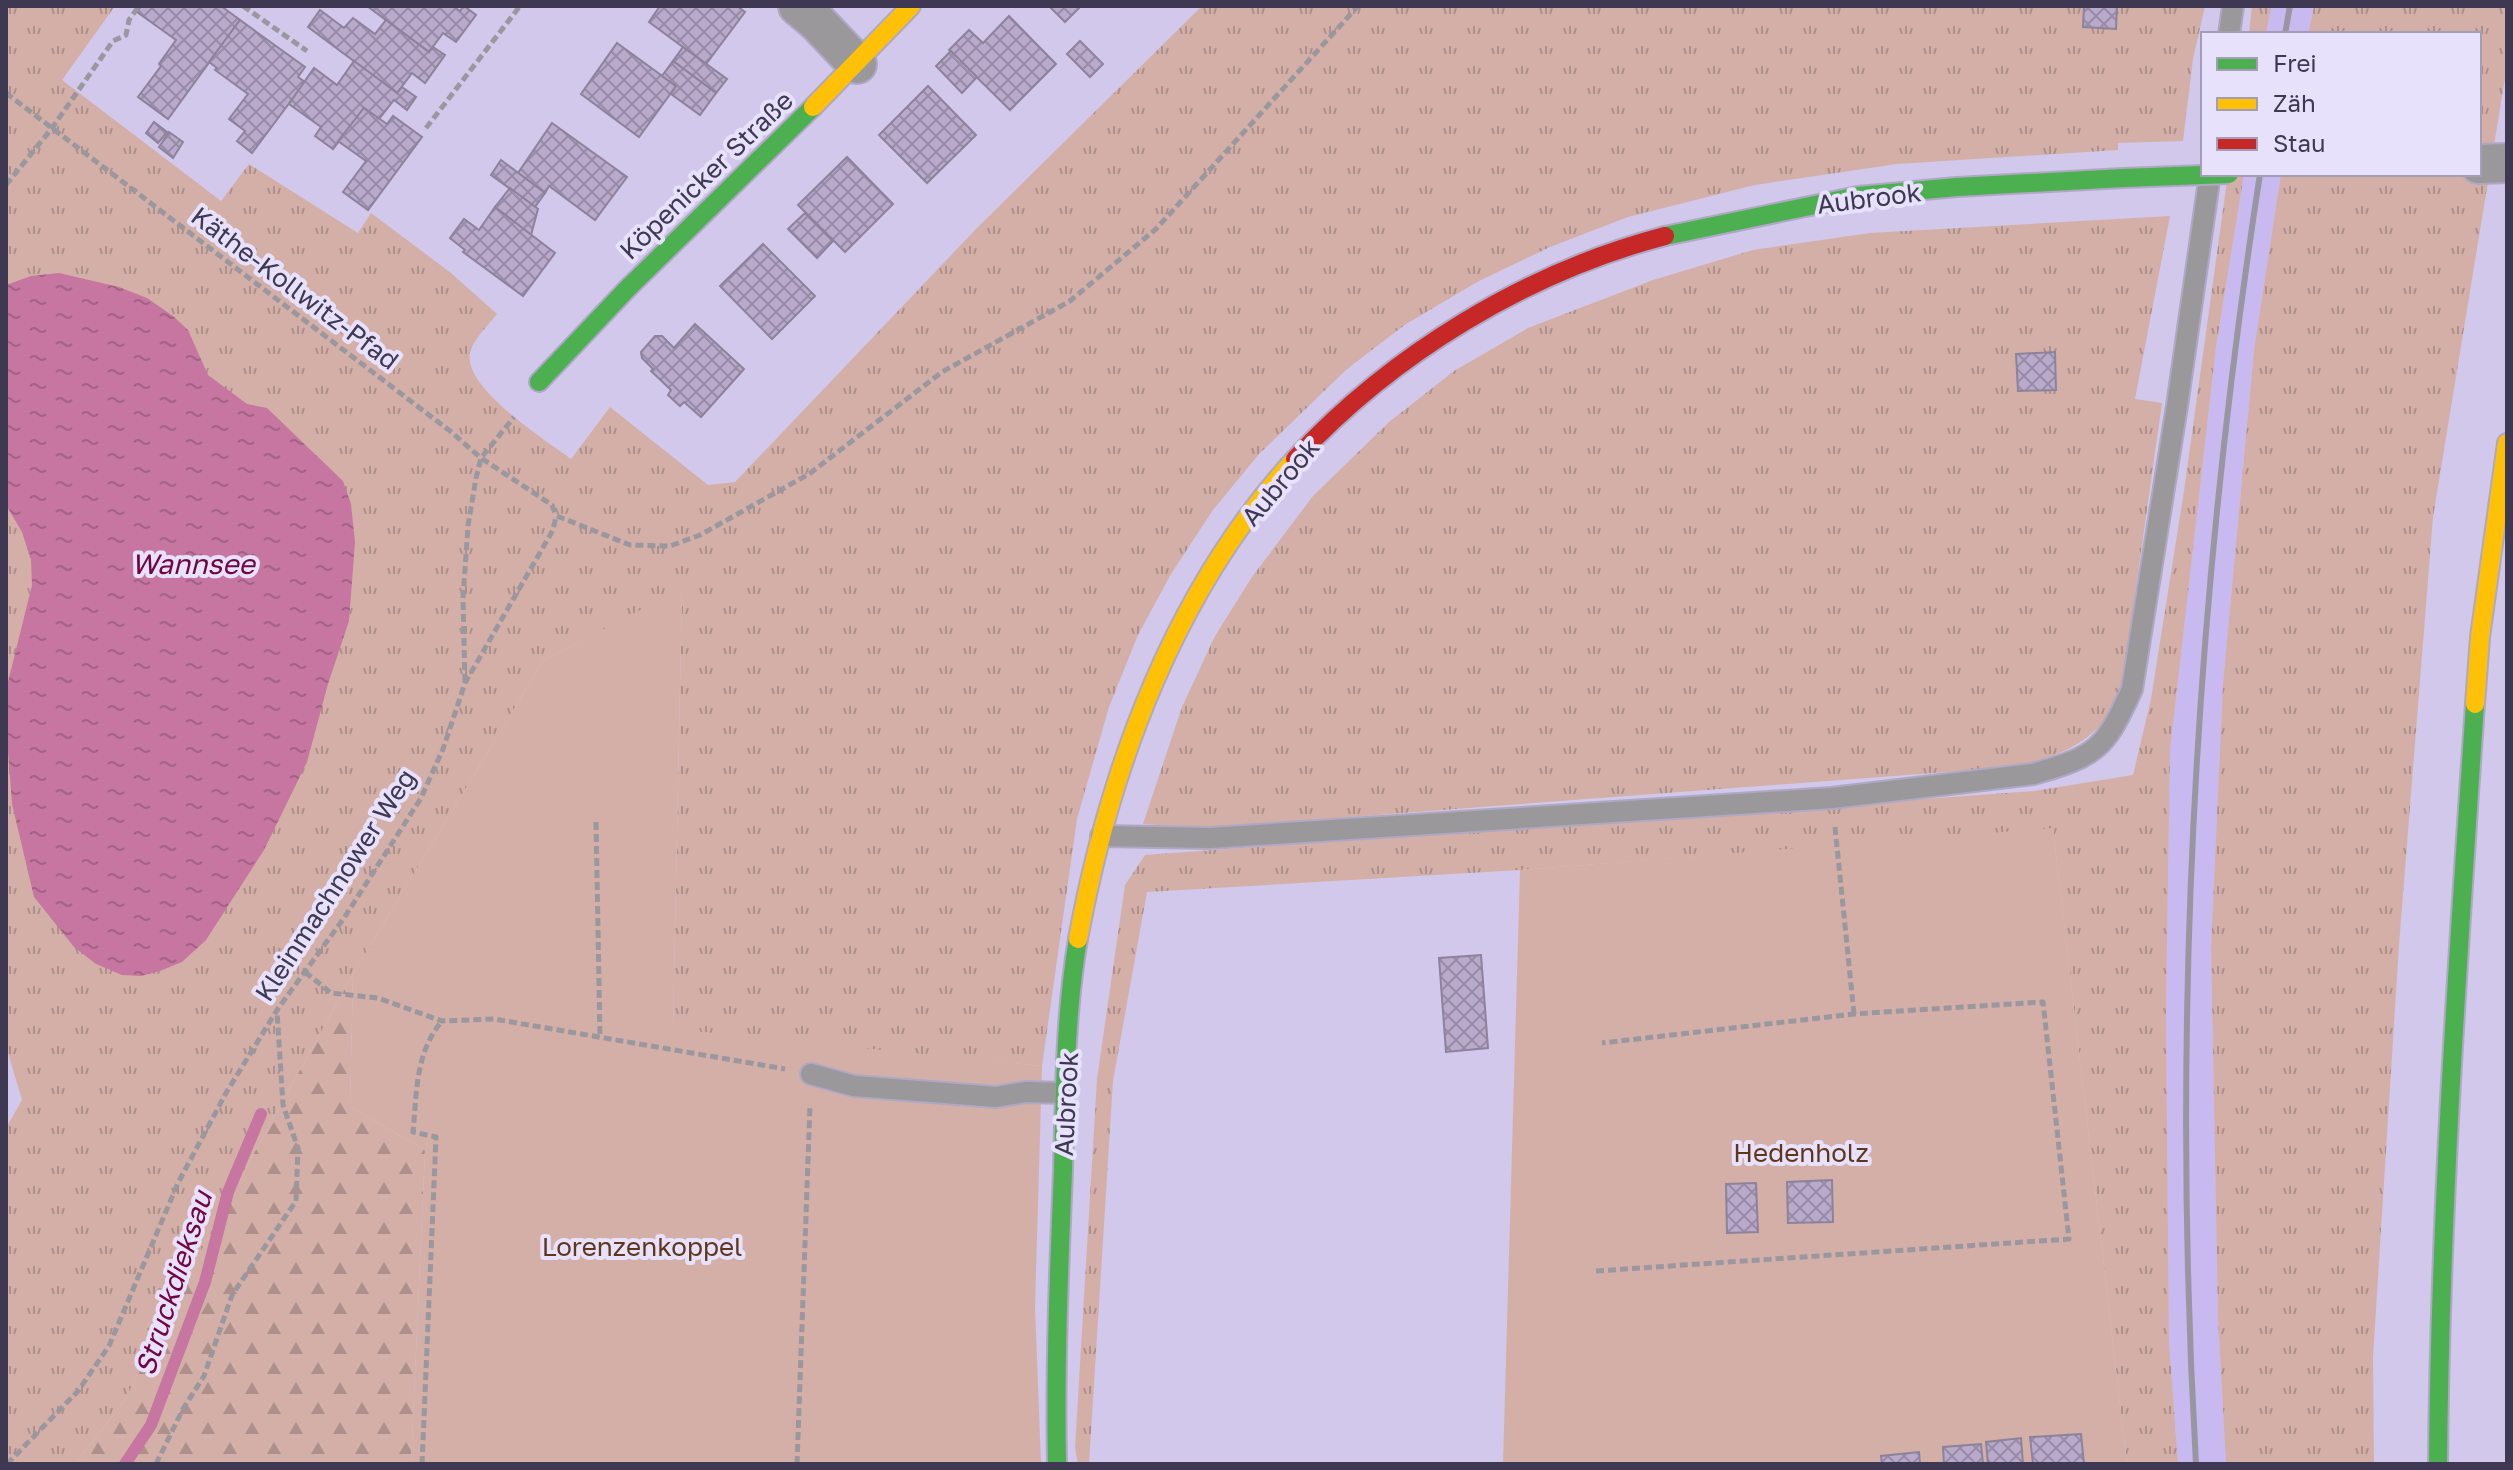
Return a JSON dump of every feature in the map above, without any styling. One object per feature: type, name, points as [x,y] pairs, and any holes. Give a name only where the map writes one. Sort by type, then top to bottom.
[{"type":"main road","name":"Köpenicker Straße","points":[[539,382],[715,201],[857,64],[911,6]]},
{"type":"main road","name":"Aubrook","points":[[1057,1464],[1054,1393],[1065,1093],[1074,962],[1101,836],[1133,733],[1166,653],[1207,576],[1256,505],[1310,442],[1371,388],[1444,337],[1534,285],[1630,246],[1715,224],[1853,196],[2201,175]]},
{"type":"main road","points":[[2438,1464],[2439,1343],[2458,952],[2480,637],[2507,443]]},
{"type":"street","points":[[798,6],[857,64]]},
{"type":"street","points":[[2481,164],[2507,163]]},
{"type":"lane","points":[[2229,32],[2233,6]]},
{"type":"lane","points":[[1101,836],[1210,838],[1832,798],[2033,774],[2093,752],[2113,730],[2132,689],[2210,176]]},
{"type":"lane","points":[[811,1074],[854,1086],[996,1097],[1025,1092],[1065,1093]]},
{"type":"path","points":[[6,185],[52,128],[113,41],[126,35],[129,20],[139,6]]},
{"type":"path","points":[[243,6],[307,51]]},
{"type":"path","points":[[426,128],[520,6]]},
{"type":"path","points":[[556,516],[630,545],[670,546],[700,535],[809,474],[942,372],[1070,301],[1156,229],[1358,6]]},
{"type":"path","name":"Käthe-Kollwitz-Pfad","points":[[6,93],[450,431],[481,458],[552,505],[556,516]]},
{"type":"path","points":[[465,683],[468,526],[481,458],[539,382]]},
{"type":"path","name":"Kleinmachnower Weg","points":[[7,1464],[78,1391],[109,1346],[178,1183],[226,1093],[277,1010],[344,918],[421,798],[443,749],[465,683],[553,530],[556,516]]},
{"type":"path","points":[[1832,798],[1854,1014]]},
{"type":"path","points":[[596,822],[600,1038]]},
{"type":"path","points":[[305,972],[331,993],[378,998],[442,1021],[494,1019],[811,1074],[797,1464]]},
{"type":"path","points":[[1596,1271],[2069,1239],[2043,1002],[1854,1014],[1602,1043]]},
{"type":"path","points":[[156,1464],[183,1409],[204,1376],[232,1295],[296,1201],[298,1148],[283,1105],[277,1010]]},
{"type":"path","points":[[422,1464],[436,1137],[413,1132],[420,1067],[429,1037],[442,1021]]},
{"type":"shaded area","points":[[2271,6],[2314,6],[2308,32],[2266,32]]},
{"type":"shaded area","points":[[2244,176],[2281,176],[2254,350],[2223,683],[2211,947],[2218,1319],[2226,1464],[2178,1464],[2169,1341],[2166,1011],[2170,751],[2216,347]]},
{"type":"green space","points":[[6,6],[115,6],[62,80],[221,201],[249,164],[358,233],[371,213],[451,273],[497,314],[473,344],[470,363],[477,379],[506,410],[571,459],[610,407],[708,485],[735,482],[976,229],[1202,6],[2205,6],[2193,59],[2183,141],[2118,143],[2118,150],[1897,164],[1755,185],[1628,217],[1550,247],[1479,281],[1406,324],[1347,369],[1259,454],[1213,510],[1171,574],[1138,635],[1109,707],[1077,819],[1042,1066],[673,1030],[682,589],[543,661],[353,974],[216,1222],[125,1400],[75,1464],[6,1464],[6,1128],[22,1100],[6,1046]]},
{"type":"green space","points":[[2252,6],[2271,6],[2266,32],[2249,32]]},
{"type":"green space","points":[[2314,6],[2507,6],[2507,66],[2433,517],[2399,945],[2373,1357],[2374,1464],[2226,1464],[2218,1319],[2211,947],[2223,683],[2254,350],[2281,176],[2481,176],[2481,32],[2308,32]]},
{"type":"green space","points":[[2228,176],[2244,176],[2216,347],[2170,751],[2166,1011],[2169,1341],[2178,1464],[2127,1464],[2053,829],[1520,870],[1147,892],[1113,1081],[1089,1464],[1078,1464],[1075,1448],[1097,1079],[1125,885],[1145,855],[2034,791],[2133,775],[2151,699],[2184,491]]},
{"type":"green space","points":[[2170,216],[2135,399],[2162,403],[2122,687],[2108,716],[2077,744],[2041,760],[2014,767],[1202,828],[1143,824],[1182,707],[1215,636],[1252,577],[1313,496],[1389,422],[1454,371],[1528,328],[1653,280],[1753,250],[1870,233]]},
{"type":"green space","name":"Lorenzenkoppel","points":[[682,588],[673,1029],[1042,1066],[1035,1307],[1041,1464],[411,1464],[425,1150],[350,1107],[353,974],[543,661]]},
{"type":"green space","name":"Hedenholz","points":[[2053,828],[2127,1464],[1503,1464],[1520,870]]},
{"type":"green space","points":[[353,974],[350,1107],[425,1150],[411,1464],[75,1464],[125,1400],[216,1222]]},
{"type":"water","name":"Wannsee","points":[[59,273],[119,287],[147,298],[173,316],[188,330],[208,375],[247,404],[267,408],[343,481],[351,504],[355,542],[349,621],[307,762],[264,850],[206,940],[182,962],[141,976],[122,975],[96,964],[74,947],[34,897],[12,804],[6,690],[32,585],[31,560],[22,532],[6,505],[6,285],[31,276]]},
{"type":"building","points":[[141,6],[221,6],[240,20],[168,119],[138,97],[176,40],[137,12]]},
{"type":"building","points":[[367,6],[453,6],[460,11],[464,6],[476,15],[456,42],[443,33],[429,52]]},
{"type":"building","points":[[660,6],[737,6],[745,12],[706,64],[649,22]]},
{"type":"building","points":[[1049,6],[1081,6],[1065,22]]},
{"type":"building","points":[[2084,6],[2117,6],[2116,29],[2083,27]]},
{"type":"building","points":[[320,10],[344,28],[353,18],[375,34],[386,20],[429,52],[433,47],[445,55],[425,83],[412,73],[397,93],[308,27]]},
{"type":"building","points":[[1009,16],[1056,64],[1010,110],[949,50],[969,30],[983,43]]},
{"type":"building","points":[[240,20],[305,67],[298,77],[305,82],[252,153],[237,141],[245,131],[229,119],[248,94],[209,62]]},
{"type":"building","points":[[1080,41],[1103,64],[1090,77],[1067,54]]},
{"type":"building","points":[[617,43],[676,86],[639,137],[581,94]]},
{"type":"building","points":[[683,47],[727,79],[716,93],[673,61]]},
{"type":"building","points":[[951,51],[977,77],[962,93],[936,66]]},
{"type":"building","points":[[354,61],[397,93],[402,87],[416,97],[407,110],[394,100],[379,119],[364,108],[333,149],[315,136],[321,127],[289,104],[314,68],[337,85]]},
{"type":"building","points":[[673,61],[716,93],[700,115],[671,94],[676,86],[662,76]]},
{"type":"building","points":[[928,86],[976,135],[927,183],[879,135]]},
{"type":"building","points":[[364,108],[387,124],[393,116],[422,137],[368,210],[343,192],[366,161],[338,141]]},
{"type":"building","points":[[154,122],[167,132],[158,143],[146,133]]},
{"type":"building","points":[[552,123],[627,177],[595,220],[549,186],[545,193],[518,173]]},
{"type":"building","points":[[169,132],[183,142],[173,158],[159,147]]},
{"type":"building","points":[[847,157],[893,204],[845,252],[798,205]]},
{"type":"building","points":[[501,160],[545,193],[535,207],[491,175]]},
{"type":"building","points":[[510,188],[538,209],[531,235],[495,207]]},
{"type":"building","points":[[495,207],[555,253],[523,296],[463,252],[465,250],[450,238],[464,219],[479,230]]},
{"type":"building","points":[[805,213],[833,241],[817,258],[788,229]]},
{"type":"building","points":[[763,244],[815,296],[772,339],[720,286]]},
{"type":"building","points":[[695,324],[744,369],[701,417],[684,402],[680,406],[668,395],[671,390],[651,371],[653,369],[642,358],[641,352],[655,336],[662,336],[674,348]]},
{"type":"building","points":[[2055,352],[2056,390],[2018,391],[2016,354]]},
{"type":"building","points":[[1481,955],[1488,1048],[1446,1052],[1439,958]]},
{"type":"building","points":[[1832,1180],[1833,1222],[1788,1223],[1787,1182]]},
{"type":"building","points":[[1756,1183],[1758,1232],[1727,1233],[1726,1184]]},
{"type":"building","points":[[2081,1434],[2084,1464],[2033,1464],[2030,1437]]},
{"type":"building","points":[[2021,1438],[2023,1464],[1988,1464],[1986,1442]]},
{"type":"building","points":[[1981,1444],[1983,1464],[1944,1464],[1943,1447]]},
{"type":"building","points":[[1919,1452],[1920,1464],[1882,1464],[1881,1456]]},
{"type":"waterway","name":"Struckdieksau","points":[[125,1464],[151,1425],[205,1282],[228,1192],[261,1114]]},
{"type":"railway","points":[[2285,32],[2290,6]]},
{"type":"railway","points":[[2196,1464],[2186,1141],[2194,818],[2204,656],[2219,495],[2237,334],[2260,176]]},
{"type":"traffic: fast","points":[[539,382],[628,288],[813,107]]},
{"type":"traffic: fast","points":[[2123,178],[2201,175]]},
{"type":"traffic: fast","points":[[1665,236],[1858,196],[2123,178]]},
{"type":"traffic: fast","points":[[2438,1464],[2446,1179],[2475,704]]},
{"type":"traffic: fast","points":[[1057,1464],[1065,1083],[1070,996],[1078,939]]},
{"type":"traffic: slow","points":[[813,107],[911,6]]},
{"type":"traffic: slow","points":[[2475,704],[2480,637],[2507,443]]},
{"type":"traffic: slow","points":[[1078,939],[1109,809],[1154,683],[1182,623],[1215,565],[1253,510],[1295,459]]},
{"type":"traffic: jam","points":[[1295,459],[1374,385],[1465,322],[1563,271],[1665,236]]}]
